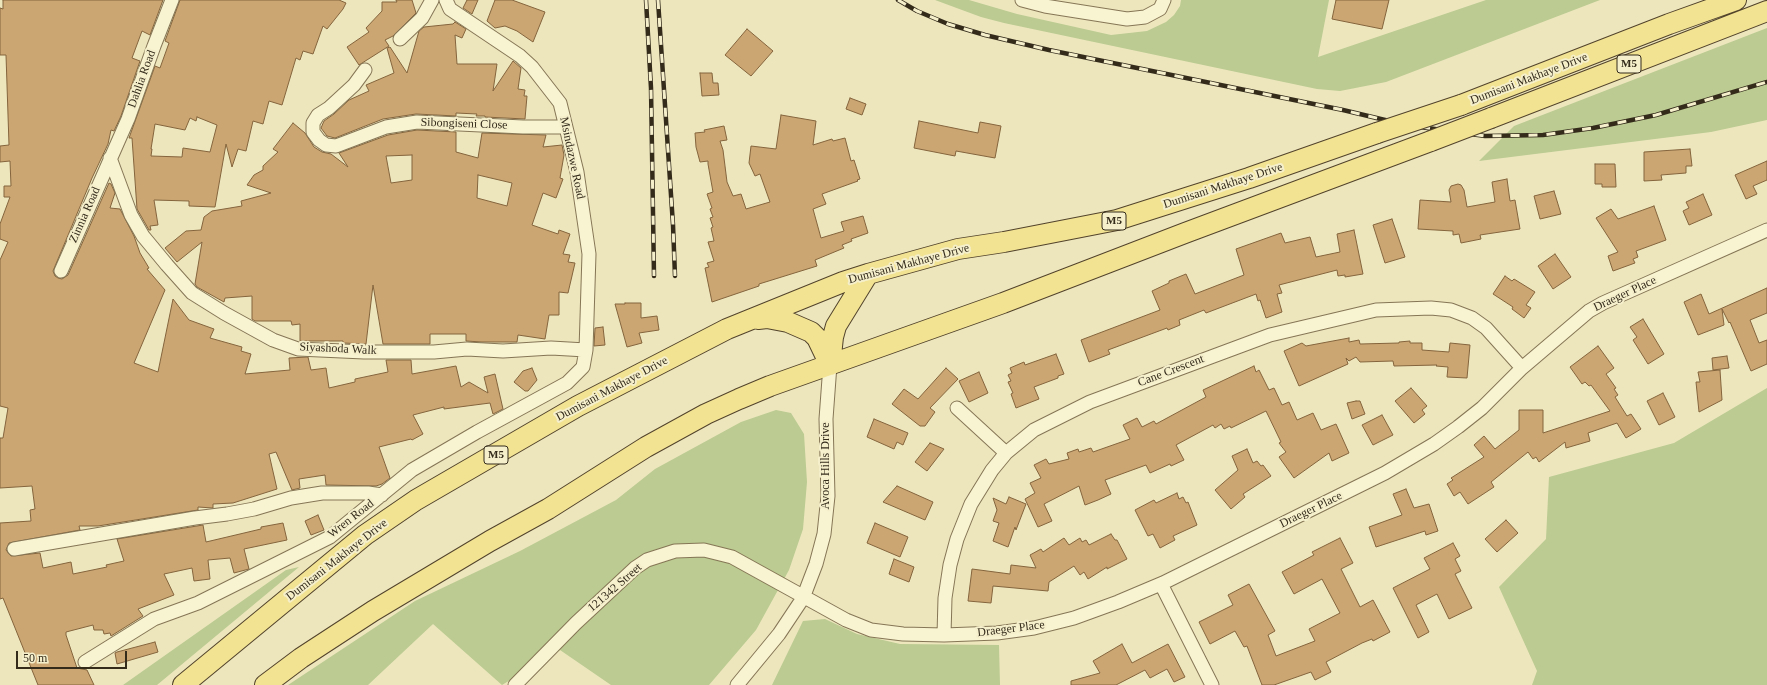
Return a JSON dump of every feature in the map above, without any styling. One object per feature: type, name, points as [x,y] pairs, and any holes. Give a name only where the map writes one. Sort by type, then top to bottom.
[{"type":"main road","name":"Dumisani Makhaye Drive","points":[[183,685],[365,535],[416,500],[578,406],[705,340],[838,284],[868,274],[958,249],[1004,242],[1117,220],[1241,181],[1461,105],[1669,24],[1736,0]]},
{"type":"main road","name":"Dumisani Makhaye Drive","points":[[265,685],[301,658],[373,611],[548,508],[646,447],[706,414],[739,399],[1003,303],[1431,141],[1767,11]]},
{"type":"main road","points":[[830,365],[833,336],[836,326],[868,274]]},
{"type":"main road","points":[[752,320],[767,318],[778,320],[801,327],[810,332],[817,338],[830,365]]},
{"type":"street","name":"Dahlia Road","points":[[110,158],[128,119],[172,0]]},
{"type":"street","points":[[400,39],[422,18],[432,0]]},
{"type":"street","name":"Msindazwe Road","points":[[446,0],[450,9],[520,56],[532,67],[560,103],[577,172],[589,254],[586,350],[583,367]]},
{"type":"street","points":[[1022,0],[1045,6],[1127,19],[1145,17],[1160,9],[1164,0]]},
{"type":"street","name":"Sibongiseni Close","points":[[365,70],[354,85],[338,100],[318,115],[313,124],[313,132],[319,140],[326,145],[336,146],[386,127],[417,122],[477,123],[523,127],[565,127]]},
{"type":"street","name":"Zinnia Road","points":[[61,271],[110,158]]},
{"type":"street","name":"Siyashoda Walk","points":[[110,158],[131,216],[143,236],[172,270],[192,292],[224,313],[273,340],[298,349],[364,352],[434,352],[467,349],[503,351],[551,348],[586,350]]},
{"type":"street","name":"Draeger Place","points":[[803,598],[846,620],[872,630],[903,634],[944,635],[997,632],[1034,628],[1074,618],[1161,584],[1385,473],[1434,444],[1482,408],[1522,368],[1589,311],[1603,303],[1767,230]]},
{"type":"street","name":"Cane Crescent","points":[[944,635],[945,598],[950,565],[957,538],[971,504],[992,470],[1006,453],[1034,430],[1090,402],[1270,335],[1376,310],[1431,308],[1451,310],[1472,318],[1486,328],[1522,368]]},
{"type":"street","name":"Avoca Hills Drive","points":[[737,685],[779,634],[803,598],[816,564],[824,534],[828,496],[826,419],[830,365]]},
{"type":"street","name":"Wren Road","points":[[86,662],[154,619],[198,603],[330,537],[412,470],[568,383],[583,367]]},
{"type":"street","points":[[957,408],[1006,453]]},
{"type":"street","points":[[14,549],[254,509],[291,498],[322,493],[368,493],[382,495]]},
{"type":"street","name":"121342 Street","points":[[515,685],[576,623],[626,576],[647,560],[660,554],[689,549],[718,552],[745,563],[803,598]]},
{"type":"street","points":[[1161,584],[1212,685]]},
{"type":"green space","points":[[935,0],[969,0],[1017,14],[1111,35],[1147,31],[1166,22],[1174,15],[1180,6],[1181,0],[1329,0],[1318,57],[1486,0],[1600,0],[1386,82],[1340,91],[1317,89],[1004,23],[981,17]]},
{"type":"green space","points":[[1767,28],[1767,120],[1711,132],[1479,161],[1514,126]]},
{"type":"green space","points":[[1767,388],[1767,685],[1532,685],[1537,671],[1499,587],[1546,539],[1549,477],[1674,443]]},
{"type":"green space","points":[[776,410],[791,413],[804,434],[807,482],[803,529],[789,570],[756,630],[709,685],[611,685],[560,650],[502,685],[433,624],[368,685],[288,685],[415,601],[520,551],[616,500],[655,469],[741,422]]},
{"type":"green space","points":[[299,567],[157,685],[123,685],[286,570]]},
{"type":"green space","points":[[825,619],[857,634],[900,644],[999,645],[1000,685],[772,685],[803,621]]},
{"type":"building","points":[[3,0],[163,0],[150,35],[142,31],[132,58],[140,61],[121,116],[114,131],[111,130],[108,144],[53,271],[55,276],[58,278],[62,279],[68,275],[109,183],[111,184],[115,193],[110,208],[120,209],[134,236],[140,253],[149,268],[147,269],[165,290],[134,363],[158,372],[173,299],[189,320],[214,329],[210,338],[242,347],[241,351],[251,354],[245,374],[290,370],[289,358],[308,357],[311,370],[326,368],[329,388],[355,382],[355,379],[388,372],[386,360],[411,360],[412,374],[456,366],[461,387],[469,382],[488,393],[484,377],[495,374],[503,409],[493,414],[490,403],[444,409],[444,407],[413,415],[423,434],[412,440],[379,447],[390,478],[382,484],[376,486],[326,485],[325,475],[299,479],[300,488],[292,490],[276,452],[269,454],[277,489],[233,503],[213,504],[213,508],[198,507],[198,510],[98,526],[79,526],[80,530],[9,543],[6,550],[11,556],[40,553],[43,568],[71,562],[73,574],[107,567],[106,565],[124,561],[117,539],[203,525],[206,542],[261,529],[261,527],[283,523],[287,540],[244,549],[249,569],[234,573],[230,558],[208,560],[210,579],[194,581],[192,568],[164,574],[174,595],[138,609],[143,616],[111,636],[110,633],[104,634],[103,630],[94,630],[93,625],[66,632],[77,668],[87,670],[94,685],[38,685],[3,598],[0,599],[0,523],[31,521],[30,510],[35,509],[32,486],[0,488],[0,438],[3,438],[8,408],[0,406],[0,260],[8,242],[0,239],[0,224],[10,197],[4,197],[4,186],[11,186],[10,161],[0,162],[0,146],[9,145],[6,55],[0,55],[0,8],[3,9]]},
{"type":"building","points":[[180,0],[339,0],[346,3],[327,29],[323,26],[313,54],[303,51],[300,60],[296,58],[282,105],[269,101],[263,124],[253,121],[246,151],[238,149],[232,167],[226,144],[215,207],[189,206],[189,201],[154,200],[158,225],[150,226],[151,230],[149,230],[137,209],[132,138],[129,138],[155,66],[160,68],[169,43],[165,41]],"holes":[[[197,117],[217,125],[210,152],[183,148],[182,157],[151,156],[155,124],[185,130],[190,118],[196,121]]]},
{"type":"building","points":[[396,0],[412,0],[416,13],[393,36],[385,40],[389,46],[359,65],[347,47],[369,32],[366,28],[382,11],[382,2],[397,2]]},
{"type":"building","points":[[467,0],[478,0],[472,14],[463,8]]},
{"type":"building","points":[[495,0],[512,0],[545,12],[533,42],[517,31],[505,26],[495,28],[487,21]]},
{"type":"building","points":[[1336,0],[1389,0],[1382,29],[1332,19]]},
{"type":"building","points":[[455,22],[466,29],[462,38],[455,35],[457,64],[497,64],[493,91],[513,61],[521,68],[518,89],[525,90],[524,96],[527,96],[525,119],[485,117],[476,116],[477,114],[456,113],[456,116],[416,114],[383,119],[335,138],[327,136],[321,128],[324,121],[349,100],[369,91],[366,85],[394,73],[387,48],[390,47],[407,73],[419,31],[424,27],[453,24]]},
{"type":"building","points":[[747,29],[773,51],[751,76],[725,55]]},
{"type":"building","points":[[700,73],[712,73],[713,83],[718,83],[719,95],[702,96]]},
{"type":"building","points":[[850,98],[866,104],[862,115],[846,109]]},
{"type":"building","points":[[781,115],[816,121],[813,145],[832,139],[833,141],[845,138],[851,161],[854,160],[860,179],[822,194],[826,204],[813,209],[821,238],[844,231],[841,222],[863,216],[868,233],[851,239],[852,241],[842,245],[844,248],[815,260],[817,266],[759,284],[759,286],[712,302],[705,268],[709,267],[707,263],[714,261],[708,242],[714,241],[711,228],[713,227],[710,218],[713,217],[710,209],[712,208],[707,194],[713,192],[708,161],[700,162],[696,147],[695,133],[705,132],[704,130],[724,126],[727,140],[720,141],[723,150],[727,182],[733,196],[741,194],[746,209],[770,202],[760,174],[755,176],[749,163],[751,146],[776,149]]},
{"type":"building","points":[[919,121],[978,133],[980,122],[1001,126],[995,158],[956,151],[955,156],[914,148]]},
{"type":"building","points":[[293,123],[305,133],[314,147],[322,152],[331,154],[348,167],[339,153],[388,135],[417,130],[456,132],[456,152],[478,158],[482,133],[546,135],[543,147],[562,145],[564,155],[560,178],[563,179],[556,198],[543,193],[532,225],[558,234],[559,230],[570,234],[563,254],[570,255],[568,262],[575,263],[568,293],[559,292],[559,315],[549,315],[545,339],[518,335],[517,342],[482,342],[466,341],[466,334],[430,334],[430,344],[383,344],[373,285],[366,344],[343,343],[343,341],[300,341],[300,324],[292,325],[291,321],[255,321],[252,319],[252,296],[225,298],[224,302],[197,287],[195,284],[202,242],[177,262],[165,248],[186,231],[201,230],[204,217],[212,211],[242,206],[241,201],[271,193],[247,185],[254,175],[263,170],[263,166],[278,152],[273,149]],"holes":[[[412,155],[412,180],[391,183],[386,156]],[[478,175],[512,183],[507,206],[477,198]]]},
{"type":"building","points":[[1690,149],[1692,166],[1686,166],[1686,173],[1661,175],[1662,180],[1644,181],[1644,152]]},
{"type":"building","points":[[1767,161],[1767,180],[1753,186],[1757,194],[1746,199],[1735,175]]},
{"type":"building","points":[[1595,164],[1615,164],[1616,187],[1602,187],[1602,184],[1595,184]]},
{"type":"building","points":[[1507,179],[1510,201],[1515,200],[1520,229],[1480,235],[1481,239],[1461,243],[1459,234],[1453,235],[1453,231],[1418,229],[1420,200],[1451,202],[1449,190],[1451,186],[1458,184],[1461,185],[1464,190],[1467,207],[1495,202],[1492,182]]},
{"type":"building","points":[[1554,191],[1561,214],[1540,219],[1534,196]]},
{"type":"building","points":[[1703,194],[1712,215],[1689,225],[1683,211],[1689,208],[1686,202]]},
{"type":"building","points":[[1654,206],[1666,240],[1636,251],[1638,257],[1633,259],[1635,263],[1613,271],[1608,256],[1618,252],[1596,218],[1611,209],[1618,219]]},
{"type":"building","points":[[1392,219],[1405,257],[1385,263],[1373,225]]},
{"type":"building","points":[[1354,230],[1363,274],[1345,277],[1345,275],[1338,276],[1337,270],[1279,285],[1282,293],[1277,294],[1282,312],[1266,318],[1260,300],[1258,301],[1256,294],[1206,313],[1204,310],[1179,320],[1180,325],[1168,330],[1167,328],[1108,350],[1110,354],[1089,362],[1081,340],[1160,310],[1152,291],[1169,283],[1169,281],[1186,274],[1195,294],[1244,275],[1236,249],[1281,233],[1285,243],[1310,237],[1316,257],[1340,252],[1337,234]]},
{"type":"building","points":[[1555,254],[1571,277],[1553,289],[1538,266]]},
{"type":"building","points":[[1505,276],[1512,281],[1514,279],[1535,292],[1526,305],[1531,308],[1524,318],[1512,309],[1513,307],[1493,294]]},
{"type":"building","points":[[1767,288],[1767,313],[1750,320],[1759,343],[1767,340],[1767,364],[1751,371],[1730,322],[1729,323],[1722,309],[1724,325],[1698,335],[1684,302],[1701,294],[1709,314]]},
{"type":"building","points":[[641,303],[641,318],[657,316],[659,330],[639,333],[642,343],[627,347],[615,304]]},
{"type":"building","points":[[1643,319],[1664,354],[1648,364],[1633,340],[1637,337],[1630,327]]},
{"type":"building","points":[[603,327],[605,345],[594,346],[595,328]]},
{"type":"building","points":[[1349,338],[1349,342],[1359,340],[1360,344],[1399,343],[1410,341],[1410,343],[1422,343],[1422,350],[1449,352],[1450,343],[1470,345],[1467,378],[1447,377],[1448,367],[1436,366],[1437,365],[1394,366],[1393,361],[1360,362],[1356,357],[1349,361],[1346,358],[1348,364],[1299,386],[1284,351],[1302,343],[1306,346]]},
{"type":"building","points":[[1598,346],[1614,368],[1606,374],[1616,388],[1614,389],[1618,395],[1615,397],[1627,416],[1631,414],[1641,429],[1626,438],[1617,423],[1588,433],[1590,441],[1566,448],[1565,442],[1539,462],[1536,457],[1533,459],[1528,452],[1491,482],[1494,487],[1468,504],[1460,492],[1454,496],[1447,484],[1453,480],[1451,478],[1484,457],[1474,445],[1484,436],[1495,449],[1519,430],[1519,410],[1543,410],[1543,433],[1610,411],[1591,385],[1589,386],[1585,382],[1582,384],[1570,367]]},
{"type":"building","points":[[1056,354],[1064,374],[1058,376],[1058,378],[1034,387],[1039,399],[1016,408],[1011,394],[1013,393],[1008,382],[1011,381],[1008,375],[1012,373],[1010,368],[1024,362],[1025,365]]},
{"type":"building","points":[[1727,356],[1729,368],[1713,370],[1712,358]]},
{"type":"building","points":[[1254,366],[1256,372],[1259,370],[1269,390],[1274,388],[1282,405],[1289,402],[1297,420],[1313,413],[1321,430],[1336,424],[1349,453],[1332,461],[1329,453],[1294,478],[1279,457],[1286,452],[1279,443],[1281,442],[1266,411],[1231,428],[1230,426],[1224,429],[1221,424],[1215,428],[1213,425],[1176,445],[1184,460],[1171,466],[1170,464],[1150,473],[1146,465],[1105,480],[1111,494],[1098,500],[1085,505],[1079,486],[1044,504],[1052,521],[1038,527],[1025,499],[1035,493],[1030,483],[1041,478],[1034,465],[1046,459],[1049,464],[1069,459],[1067,453],[1078,449],[1079,452],[1091,448],[1093,452],[1130,439],[1123,425],[1137,418],[1142,427],[1154,421],[1156,424],[1206,397],[1203,390]]},
{"type":"building","points":[[532,368],[537,380],[528,391],[525,391],[514,382],[523,371]]},
{"type":"building","points":[[946,368],[958,379],[930,408],[935,412],[925,426],[920,426],[892,404],[904,389],[918,399]]},
{"type":"building","points":[[1720,370],[1722,400],[1699,412],[1696,382],[1700,382],[1698,372]]},
{"type":"building","points":[[979,372],[988,393],[969,402],[959,381]]},
{"type":"building","points":[[1411,388],[1427,406],[1422,410],[1425,414],[1414,423],[1395,401]]},
{"type":"building","points":[[1663,393],[1675,417],[1659,425],[1647,401]]},
{"type":"building","points":[[1360,401],[1365,414],[1352,419],[1347,403]]},
{"type":"building","points":[[1382,415],[1393,435],[1373,445],[1362,425]]},
{"type":"building","points":[[874,419],[908,433],[903,445],[897,442],[894,449],[867,437]]},
{"type":"building","points":[[930,443],[944,449],[927,471],[915,462]]},
{"type":"building","points":[[1247,449],[1253,463],[1257,461],[1261,466],[1263,465],[1271,476],[1243,494],[1245,497],[1231,509],[1215,490],[1238,470],[1232,456]]},
{"type":"building","points":[[897,486],[933,502],[925,520],[883,502]]},
{"type":"building","points":[[1406,489],[1414,508],[1429,504],[1438,531],[1426,535],[1425,531],[1376,547],[1369,527],[1402,515],[1393,494]]},
{"type":"building","points":[[1177,493],[1179,499],[1183,497],[1186,503],[1188,502],[1197,525],[1173,536],[1175,540],[1160,548],[1153,534],[1148,536],[1135,510],[1154,500],[1156,503]]},
{"type":"building","points":[[1009,497],[1026,504],[1016,530],[1015,527],[1008,547],[993,541],[999,523],[993,521],[997,510],[993,498],[1006,504]]},
{"type":"building","points":[[318,515],[324,530],[311,535],[305,521]]},
{"type":"building","points":[[1506,520],[1518,533],[1497,552],[1485,539]]},
{"type":"building","points":[[875,523],[908,537],[900,557],[867,543]]},
{"type":"building","points":[[1111,534],[1115,540],[1117,540],[1127,559],[1107,569],[1107,567],[1088,579],[1084,572],[1080,575],[1074,566],[1049,582],[1048,591],[993,586],[991,603],[968,601],[972,569],[1010,574],[1011,565],[1036,568],[1030,555],[1041,549],[1043,552],[1064,538],[1069,545],[1080,538],[1082,542],[1086,540],[1089,545]]},
{"type":"building","points":[[1340,538],[1353,563],[1341,569],[1360,607],[1373,600],[1390,632],[1373,641],[1372,639],[1362,643],[1326,662],[1331,672],[1315,680],[1311,672],[1274,685],[1262,685],[1247,646],[1244,647],[1235,631],[1210,644],[1199,622],[1233,605],[1228,595],[1249,584],[1275,631],[1268,635],[1276,656],[1315,641],[1309,629],[1340,613],[1322,579],[1294,594],[1282,572],[1314,555],[1312,552]]},
{"type":"building","points":[[1453,543],[1460,556],[1455,559],[1461,571],[1455,574],[1472,608],[1449,619],[1437,594],[1416,605],[1429,632],[1418,638],[1393,588],[1430,569],[1424,558]]},
{"type":"building","points":[[894,559],[914,567],[909,582],[889,574]]},
{"type":"building","points":[[155,642],[158,652],[117,664],[115,653]]},
{"type":"building","points":[[1122,644],[1132,663],[1168,644],[1185,677],[1174,682],[1167,669],[1150,678],[1145,670],[1116,685],[1071,685],[1071,681],[1100,673],[1093,661]]},
{"type":"railway","points":[[646,0],[651,88],[654,276]]},
{"type":"railway","points":[[658,0],[675,276]]},
{"type":"railway","points":[[898,0],[917,11],[948,24],[985,35],[1049,50],[1343,110],[1406,125],[1485,136],[1543,135],[1593,128],[1656,115],[1767,82]]}]
